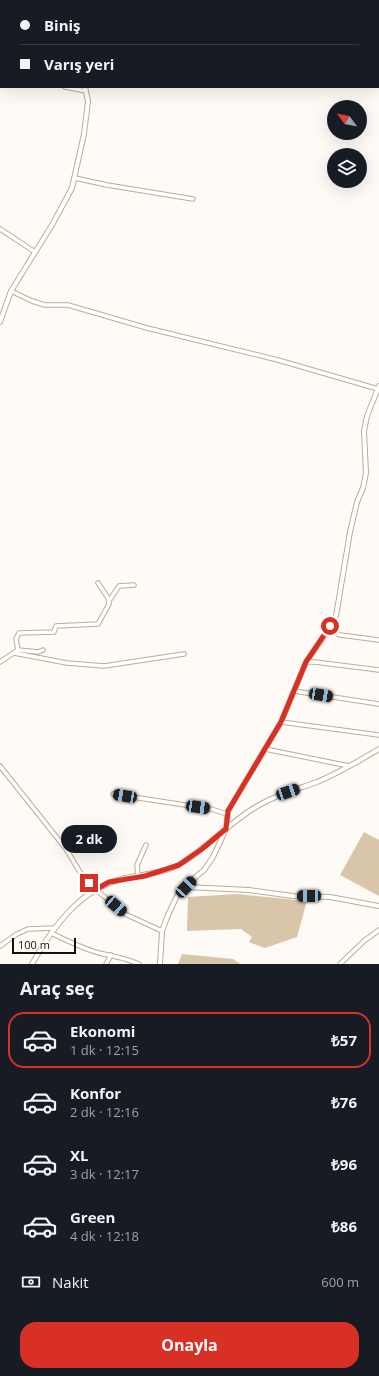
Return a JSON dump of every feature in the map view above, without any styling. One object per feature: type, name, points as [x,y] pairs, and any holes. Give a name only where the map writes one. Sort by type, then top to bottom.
[{"type":"street","points":[[0,322],[11,291],[56,219],[72,188],[84,134],[88,101],[86,89],[76,88]]},
{"type":"street","points":[[75,178],[107,185],[193,199]]},
{"type":"street","points":[[0,229],[35,252]]},
{"type":"street","points":[[11,291],[32,301],[45,304],[68,305],[148,328],[278,360],[378,388],[367,416],[364,431],[366,464],[363,488],[357,502],[346,553],[336,616],[306,662],[281,722],[227,814],[226,829],[213,857],[204,870],[177,896],[162,931],[160,962],[157,964]]},
{"type":"street","points":[[98,582],[109,601]]},
{"type":"street","points":[[18,650],[16,639],[18,634],[54,632],[56,626],[98,624],[109,601],[120,586],[134,585]]},
{"type":"street","points":[[330,626],[333,632],[340,635],[379,640]]},
{"type":"street","points":[[0,662],[18,650],[38,652],[43,650]]},
{"type":"street","points":[[14,653],[66,663],[104,666],[184,654]]},
{"type":"street","points":[[306,662],[379,670]]},
{"type":"street","points":[[294,691],[379,704]]},
{"type":"street","points":[[281,722],[379,735]]},
{"type":"street","points":[[265,749],[349,766]]},
{"type":"street","points":[[32,964],[46,939],[71,909],[95,890],[109,882],[165,870],[179,865],[202,849],[244,815],[261,804],[318,781],[379,749]]},
{"type":"street","points":[[0,766],[66,849],[83,877],[95,890],[125,914],[162,931]]},
{"type":"street","points":[[113,794],[211,809],[227,814]]},
{"type":"street","points":[[138,876],[138,865],[146,845]]},
{"type":"street","points":[[186,887],[249,890],[293,896],[330,897],[379,906]]},
{"type":"street","points":[[0,946],[28,929],[55,928]]},
{"type":"street","points":[[340,964],[364,941],[379,930]]},
{"type":"street","points":[[51,933],[102,954],[126,958],[139,964]]},
{"type":"street","points":[[106,964],[111,955]]},
{"type":"shaded area","points":[[364,832],[379,840],[379,896],[340,875]]},
{"type":"shaded area","points":[[237,894],[307,901],[297,937],[265,948],[249,942],[252,937],[241,929],[187,931],[188,897]]},
{"type":"shaded area","points":[[182,954],[233,959],[240,964],[178,964]]},
{"type":"route","points":[[89,883],[95,890],[109,882],[125,878],[145,876],[179,865],[202,849],[226,829],[228,811],[281,722],[306,662],[330,626]]}]
